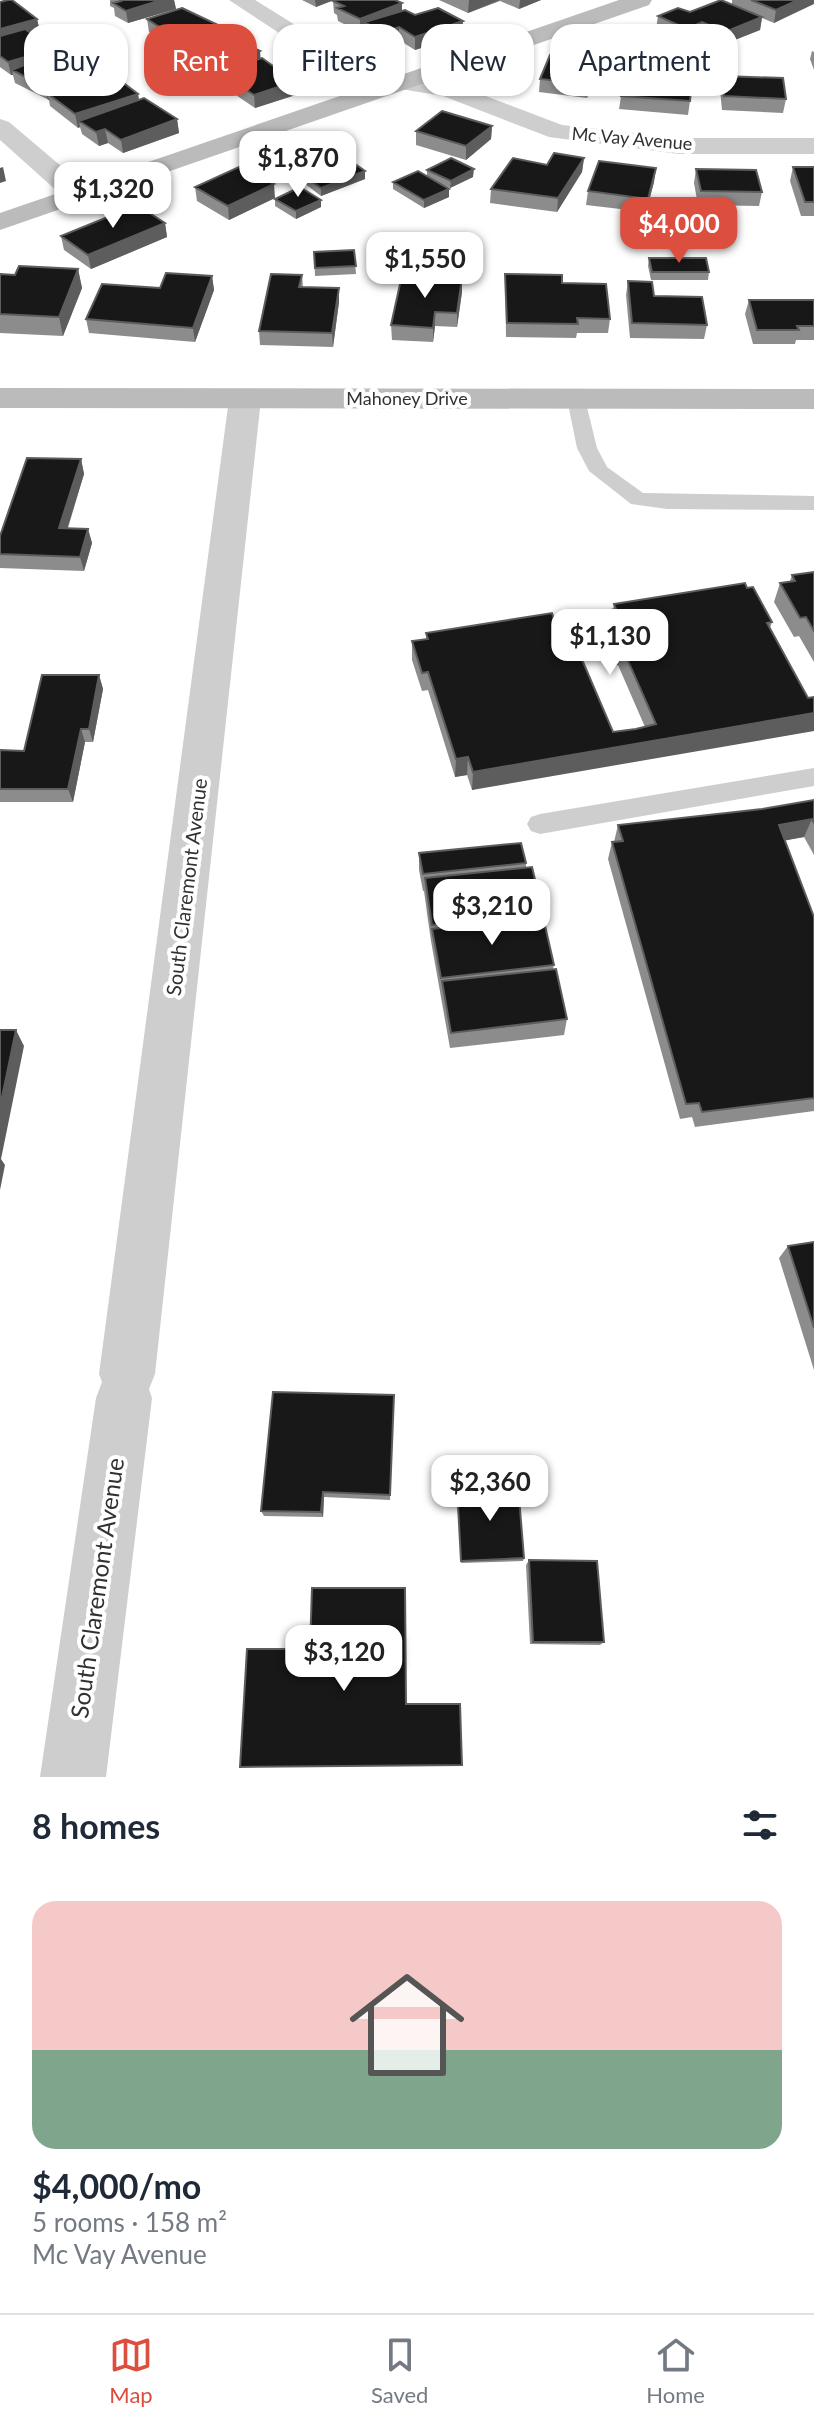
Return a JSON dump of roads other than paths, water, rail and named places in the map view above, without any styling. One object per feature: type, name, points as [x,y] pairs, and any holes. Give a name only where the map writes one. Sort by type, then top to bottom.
[{"type":"street","name":"Mc Vay Avenue","points":[[240,0],[278,24]]},
{"type":"street","points":[[405,82],[641,0]]},
{"type":"street","name":"Mc Vay Avenue","points":[[405,85],[448,90],[558,132],[679,146],[814,146]]},
{"type":"street","points":[[0,222],[363,96]]},
{"type":"street","points":[[0,127],[77,194]]},
{"type":"street","name":"Mahoney Drive","points":[[0,398],[814,399]]},
{"type":"street","name":"South Claremont Avenue","points":[[73,1777],[125,1386],[245,399]]},
{"type":"lane","points":[[576,399],[587,448],[599,471],[638,499],[814,503]]},
{"type":"lane","points":[[540,824],[814,777]]}]
